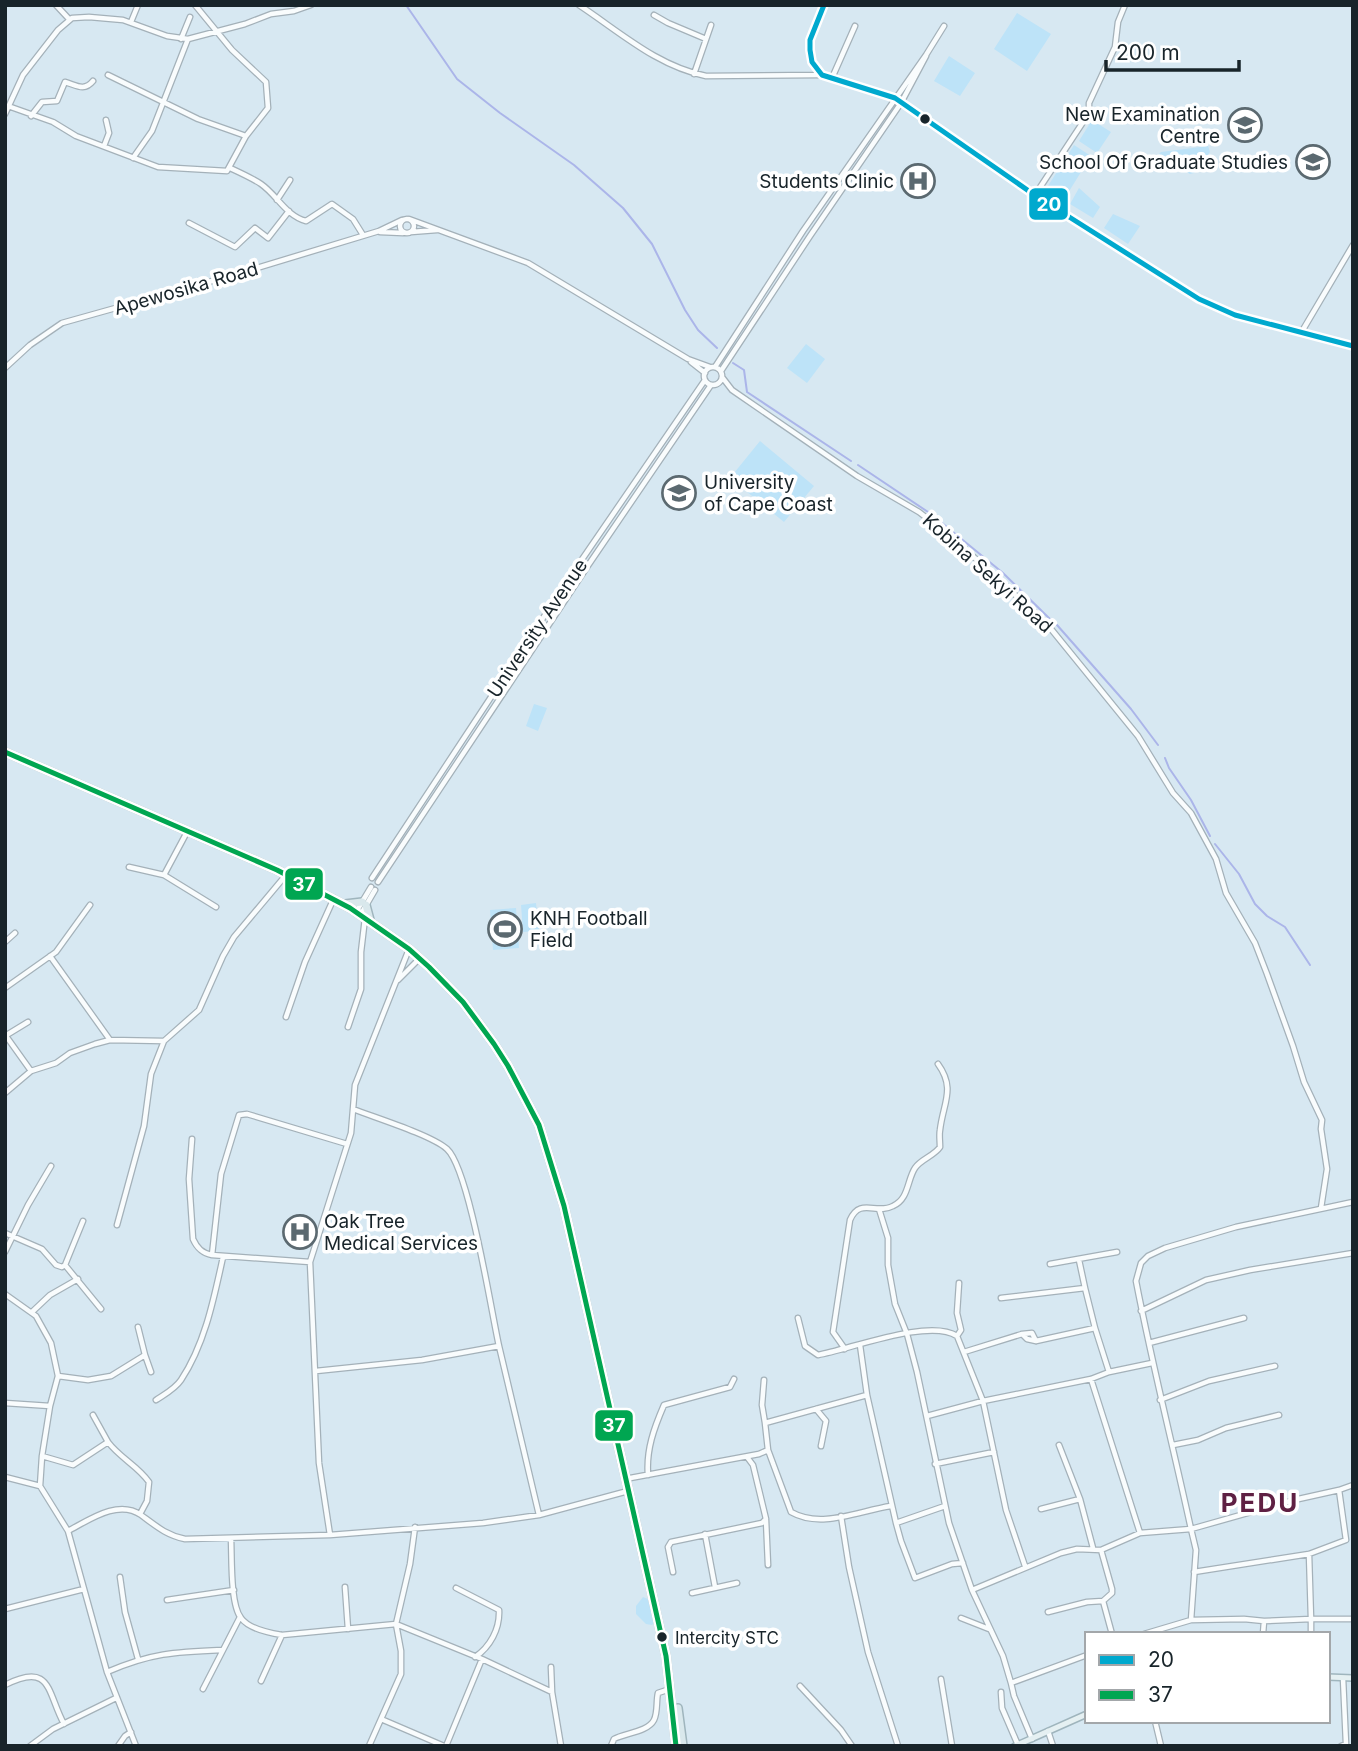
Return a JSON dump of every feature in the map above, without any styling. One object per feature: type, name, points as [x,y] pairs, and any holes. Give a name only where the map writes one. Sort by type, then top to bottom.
[{"type":"highway","points":[[5,752],[334,898],[420,958],[456,995],[494,1044],[538,1125],[564,1206],[672,1679],[683,1746]]},
{"type":"highway","points":[[344,904],[364,903],[363,916]]},
{"type":"highway","points":[[669,1671],[676,1746]]},
{"type":"main road","points":[[1330,1677],[1353,1678]]},
{"type":"main road","points":[[1016,1745],[1085,1715]]},
{"type":"street","points":[[56,5],[69,19]]},
{"type":"street","points":[[131,22],[138,5]]},
{"type":"street","points":[[8,106],[53,122],[76,136],[169,169],[224,171],[230,168],[246,136],[268,108],[266,82],[232,50],[195,5]]},
{"type":"street","points":[[5,114],[23,75],[69,19],[89,17],[131,22],[188,39],[271,13],[294,11],[311,5]]},
{"type":"street","points":[[579,5],[646,51],[678,69],[694,74],[822,75],[895,99],[1035,195],[1199,299],[1235,315],[1353,346]]},
{"type":"street","points":[[822,75],[812,62],[810,40],[824,5]]},
{"type":"street","points":[[1035,195],[1089,113],[1089,103],[1115,47],[1118,22],[1125,5]]},
{"type":"street","points":[[654,15],[706,39]]},
{"type":"street","points":[[181,39],[190,17]]},
{"type":"street","points":[[694,74],[711,25]]},
{"type":"street","points":[[832,78],[855,26]]},
{"type":"street","points":[[705,373],[713,367],[944,26]]},
{"type":"street","points":[[133,158],[152,131],[188,39]]},
{"type":"street","points":[[718,383],[810,236],[901,103],[926,55]]},
{"type":"street","points":[[108,75],[206,122],[246,136]]},
{"type":"street","points":[[31,116],[42,102],[57,101],[65,82],[80,88],[93,81]]},
{"type":"street","points":[[104,146],[109,133],[106,120]]},
{"type":"street","points":[[230,168],[264,186],[289,211],[304,221],[332,204],[342,214],[353,219],[363,236]]},
{"type":"street","points":[[277,200],[290,180]]},
{"type":"street","points":[[189,223],[235,247],[255,228],[268,238],[289,211]]},
{"type":"street","points":[[402,220],[400,228],[407,233],[414,225],[409,219]]},
{"type":"street","name":"Apewosika Road","points":[[5,368],[30,345],[62,323],[237,274],[379,231],[409,219],[528,263],[688,359]]},
{"type":"street","name":"Apewosika Road","points":[[379,231],[407,233],[442,230]]},
{"type":"street","points":[[1301,333],[1353,245]]},
{"type":"street","points":[[688,359],[713,367],[722,374]]},
{"type":"street","points":[[688,359],[705,373]]},
{"type":"street","points":[[705,373],[705,380],[711,385],[718,383],[732,390]]},
{"type":"street","name":"Kobina Sekyi Road","points":[[722,374],[732,390],[857,476],[919,512],[954,540],[1047,624],[1117,708],[1153,758],[1173,793],[1191,813],[1216,859],[1226,892],[1255,943],[1304,1082],[1321,1113],[1327,1169],[1321,1208]]},
{"type":"street","name":"University Avenue","points":[[372,878],[572,574],[705,380]]},
{"type":"street","name":"University Avenue","points":[[378,882],[587,566],[711,385]]},
{"type":"street","points":[[164,875],[187,832]]},
{"type":"street","points":[[130,867],[164,875],[216,907]]},
{"type":"street","points":[[117,1225],[145,1126],[152,1074],[164,1041],[198,1010],[208,993],[222,956],[234,937],[286,875]]},
{"type":"street","points":[[348,1027],[361,989],[364,903],[373,888]]},
{"type":"street","points":[[286,1017],[305,962],[334,898]]},
{"type":"street","points":[[5,988],[50,956],[90,905]]},
{"type":"street","points":[[5,942],[15,933]]},
{"type":"street","points":[[330,1535],[320,1474],[310,1262],[347,1144],[358,1077],[409,948]]},
{"type":"street","points":[[50,956],[110,1041]]},
{"type":"street","points":[[398,981],[420,958]]},
{"type":"street","points":[[28,1022],[6,1036],[31,1071]]},
{"type":"street","points":[[5,1093],[31,1071],[56,1063],[71,1053],[110,1041],[164,1041]]},
{"type":"street","points":[[845,1349],[833,1332],[850,1220],[854,1211],[859,1208],[879,1209],[897,1205],[907,1191],[916,1165],[940,1147],[940,1131],[948,1089],[947,1080],[937,1064]]},
{"type":"street","points":[[353,1109],[434,1141],[446,1149],[456,1161],[480,1250],[499,1346],[539,1515]]},
{"type":"street","points":[[212,1255],[221,1174],[239,1115],[247,1114],[347,1144]]},
{"type":"street","points":[[192,1139],[189,1178],[193,1239],[196,1247],[205,1254],[223,1257],[310,1262]]},
{"type":"street","points":[[5,1252],[51,1166]]},
{"type":"street","points":[[1191,1620],[1196,1550],[1141,1311],[1136,1281],[1141,1263],[1148,1256],[1192,1239],[1353,1202]]},
{"type":"street","points":[[879,1209],[888,1238],[888,1265],[895,1304],[907,1334],[945,1506],[972,1590],[1003,1656],[1014,1696],[1032,1739]]},
{"type":"street","points":[[65,1265],[83,1220]]},
{"type":"street","points":[[5,1233],[42,1249],[56,1265],[65,1265]]},
{"type":"street","points":[[1050,1264],[1116,1252]]},
{"type":"street","points":[[1141,1311],[1206,1280],[1353,1254]]},
{"type":"street","points":[[156,1400],[180,1381],[196,1352],[215,1293],[223,1257]]},
{"type":"street","points":[[1079,1260],[1095,1328],[1109,1372]]},
{"type":"street","points":[[65,1265],[101,1308]]},
{"type":"street","points":[[32,1312],[50,1295],[78,1279]]},
{"type":"street","points":[[957,1336],[961,1330],[957,1313],[959,1283]]},
{"type":"street","points":[[1001,1298],[1085,1288]]},
{"type":"street","points":[[5,1294],[32,1312],[51,1343],[58,1376],[50,1406],[40,1486],[68,1531],[107,1672],[136,1746]]},
{"type":"street","points":[[798,1318],[805,1346],[818,1355],[889,1336],[940,1330],[957,1336],[983,1401],[1006,1510],[1025,1566]]},
{"type":"street","points":[[1149,1343],[1244,1318]]},
{"type":"street","points":[[138,1327],[152,1372]]},
{"type":"street","points":[[964,1352],[1022,1334],[1027,1339],[1037,1341],[1095,1328]]},
{"type":"street","points":[[860,1345],[867,1395],[882,1454],[891,1506],[915,1578],[952,1564],[964,1563]]},
{"type":"street","points":[[316,1371],[422,1360],[499,1346]]},
{"type":"street","points":[[58,1376],[88,1380],[111,1376],[145,1355]]},
{"type":"street","points":[[927,1416],[1152,1363]]},
{"type":"street","points":[[1160,1400],[1209,1381],[1275,1366]]},
{"type":"street","points":[[648,1475],[649,1448],[664,1405],[721,1391],[730,1387],[734,1379]]},
{"type":"street","points":[[1091,1379],[1140,1533]]},
{"type":"street","points":[[764,1380],[762,1405],[768,1450],[791,1512],[811,1520],[891,1506]]},
{"type":"street","points":[[765,1423],[867,1395]]},
{"type":"street","points":[[5,1403],[50,1406]]},
{"type":"street","points":[[816,1409],[826,1421],[821,1446]]},
{"type":"street","points":[[93,1415],[108,1443],[123,1459],[143,1473],[149,1482],[147,1501],[140,1514]]},
{"type":"street","points":[[1173,1445],[1279,1415]]},
{"type":"street","points":[[42,1456],[72,1465],[108,1443]]},
{"type":"street","points":[[1059,1445],[1080,1499],[1093,1548]]},
{"type":"street","points":[[625,1479],[747,1457],[768,1450]]},
{"type":"street","points":[[935,1464],[994,1452]]},
{"type":"street","points":[[747,1457],[753,1465],[766,1519],[768,1565]]},
{"type":"street","points":[[5,1477],[40,1486]]},
{"type":"street","points":[[972,1590],[1061,1553],[1093,1548],[1101,1550],[1140,1533],[1191,1529],[1353,1485]]},
{"type":"street","points":[[1339,1490],[1346,1540]]},
{"type":"street","points":[[68,1531],[118,1508],[140,1514],[172,1536],[185,1539],[330,1535],[483,1523],[539,1515],[629,1491]]},
{"type":"street","points":[[1041,1509],[1080,1499]]},
{"type":"street","points":[[896,1523],[945,1506]]},
{"type":"street","points":[[841,1516],[868,1652],[898,1746]]},
{"type":"street","points":[[673,1572],[668,1547],[671,1542],[762,1523],[766,1519]]},
{"type":"street","points":[[369,1746],[401,1674],[401,1651],[396,1624],[410,1564],[415,1527]]},
{"type":"street","points":[[705,1534],[715,1587]]},
{"type":"street","points":[[203,1689],[240,1617],[234,1590],[231,1539]]},
{"type":"street","points":[[1194,1572],[1309,1554],[1353,1539]]},
{"type":"street","points":[[1048,1612],[1087,1602],[1103,1601],[1112,1592],[1101,1550]]},
{"type":"street","points":[[1309,1554],[1311,1632]]},
{"type":"street","points":[[120,1577],[125,1612],[138,1659]]},
{"type":"street","points":[[692,1593],[737,1583]]},
{"type":"street","points":[[345,1587],[348,1629]]},
{"type":"street","points":[[456,1588],[499,1610],[499,1620],[489,1646],[474,1657]]},
{"type":"street","points":[[5,1609],[84,1589]]},
{"type":"street","points":[[167,1600],[234,1590]]},
{"type":"street","points":[[1103,1601],[1111,1632]]},
{"type":"street","points":[[240,1617],[257,1628],[282,1635],[396,1624],[482,1659],[552,1692]]},
{"type":"street","points":[[961,1618],[990,1629]]},
{"type":"street","points":[[1151,1632],[1191,1620],[1353,1619]]},
{"type":"street","points":[[1263,1632],[1264,1621]]},
{"type":"street","points":[[261,1681],[282,1635]]},
{"type":"street","points":[[107,1672],[138,1659],[164,1653],[222,1650]]},
{"type":"street","points":[[1011,1683],[1085,1656]]},
{"type":"street","points":[[382,1718],[445,1746],[482,1659]]},
{"type":"street","points":[[551,1667],[552,1692],[561,1746]]},
{"type":"street","points":[[5,1685],[20,1677],[41,1679],[48,1685],[64,1724]]},
{"type":"street","points":[[1343,1678],[1347,1745]]},
{"type":"street","points":[[941,1679],[952,1746]]},
{"type":"street","points":[[800,1686],[842,1730],[852,1746]]},
{"type":"street","points":[[611,1746],[614,1739],[622,1734],[649,1726],[654,1720],[658,1693],[670,1689]]},
{"type":"street","points":[[1001,1692],[1002,1708],[1016,1745]]},
{"type":"street","points":[[30,1746],[64,1724],[116,1698]]},
{"type":"street","points":[[1155,1723],[1161,1746]]},
{"type":"street","points":[[1048,1731],[1053,1746]]},
{"type":"street","points":[[118,1746],[131,1732]]},
{"type":"shaded area","points":[[1017,13],[1051,34],[1027,71],[994,49]]},
{"type":"shaded area","points":[[949,56],[975,73],[960,96],[934,81]]},
{"type":"shaded area","points":[[1092,120],[1111,132],[1097,153],[1079,141]]},
{"type":"shaded area","points":[[1074,145],[1091,156],[1063,201],[1046,189]]},
{"type":"shaded area","points":[[1208,146],[1210,152],[1194,173],[1190,174],[1159,154],[1161,152]]},
{"type":"shaded area","points":[[1079,188],[1100,207],[1093,218],[1070,204]]},
{"type":"shaded area","points":[[1113,214],[1140,226],[1128,244],[1104,228]]},
{"type":"shaded area","points":[[806,344],[825,359],[807,383],[787,368]]},
{"type":"shaded area","points":[[760,441],[814,486],[784,522],[730,478]]},
{"type":"shaded area","points":[[534,704],[547,708],[538,731],[526,726]]},
{"type":"shaded area","points":[[536,903],[539,931],[523,932],[521,905]]},
{"type":"shaded area","name":"KNH Football Field","points":[[516,908],[519,948],[493,950],[490,910]]},
{"type":"shaded area","points":[[643,1597],[648,1599],[654,1623],[652,1625],[646,1624],[636,1614],[636,1606]]},
{"type":"waterway","points":[[406,5],[457,79],[574,165],[623,208],[652,244],[698,330],[717,348]]},
{"type":"waterway","points":[[733,363],[744,370],[747,392],[851,461]]},
{"type":"waterway","points":[[858,465],[931,514],[1003,573],[1052,621]]},
{"type":"waterway","points":[[1057,625],[1131,709],[1158,745]]},
{"type":"waterway","points":[[1165,758],[1210,836]]},
{"type":"waterway","points":[[1215,844],[1239,874],[1255,904],[1267,916],[1285,927],[1310,965]]},
{"type":"transit line","name":"20","points":[[824,5],[810,40],[812,62],[822,75],[895,98],[1036,196],[1199,299],[1235,315],[1353,346]]},
{"type":"transit line","name":"37","points":[[5,752],[277,870],[350,908],[409,949],[429,967],[463,1002],[494,1044],[539,1125],[564,1206],[666,1656],[676,1746]]},
{"type":"place","name":"New Examination Centre","points":[[1245,125]]},
{"type":"place","name":"School Of Graduate Studies","points":[[1313,162]]},
{"type":"place","name":"Students Clinic","points":[[918,181]]},
{"type":"place","name":"University of Cape Coast","points":[[679,493]]},
{"type":"place","name":"KNH Football Field","points":[[505,929]]},
{"type":"place","name":"Oak Tree Medical Services","points":[[300,1232]]},
{"type":"place","name":"Intercity STC","points":[[662,1637]]},
{"type":"district","name":"PEDU","points":[[1260,1503]]}]
